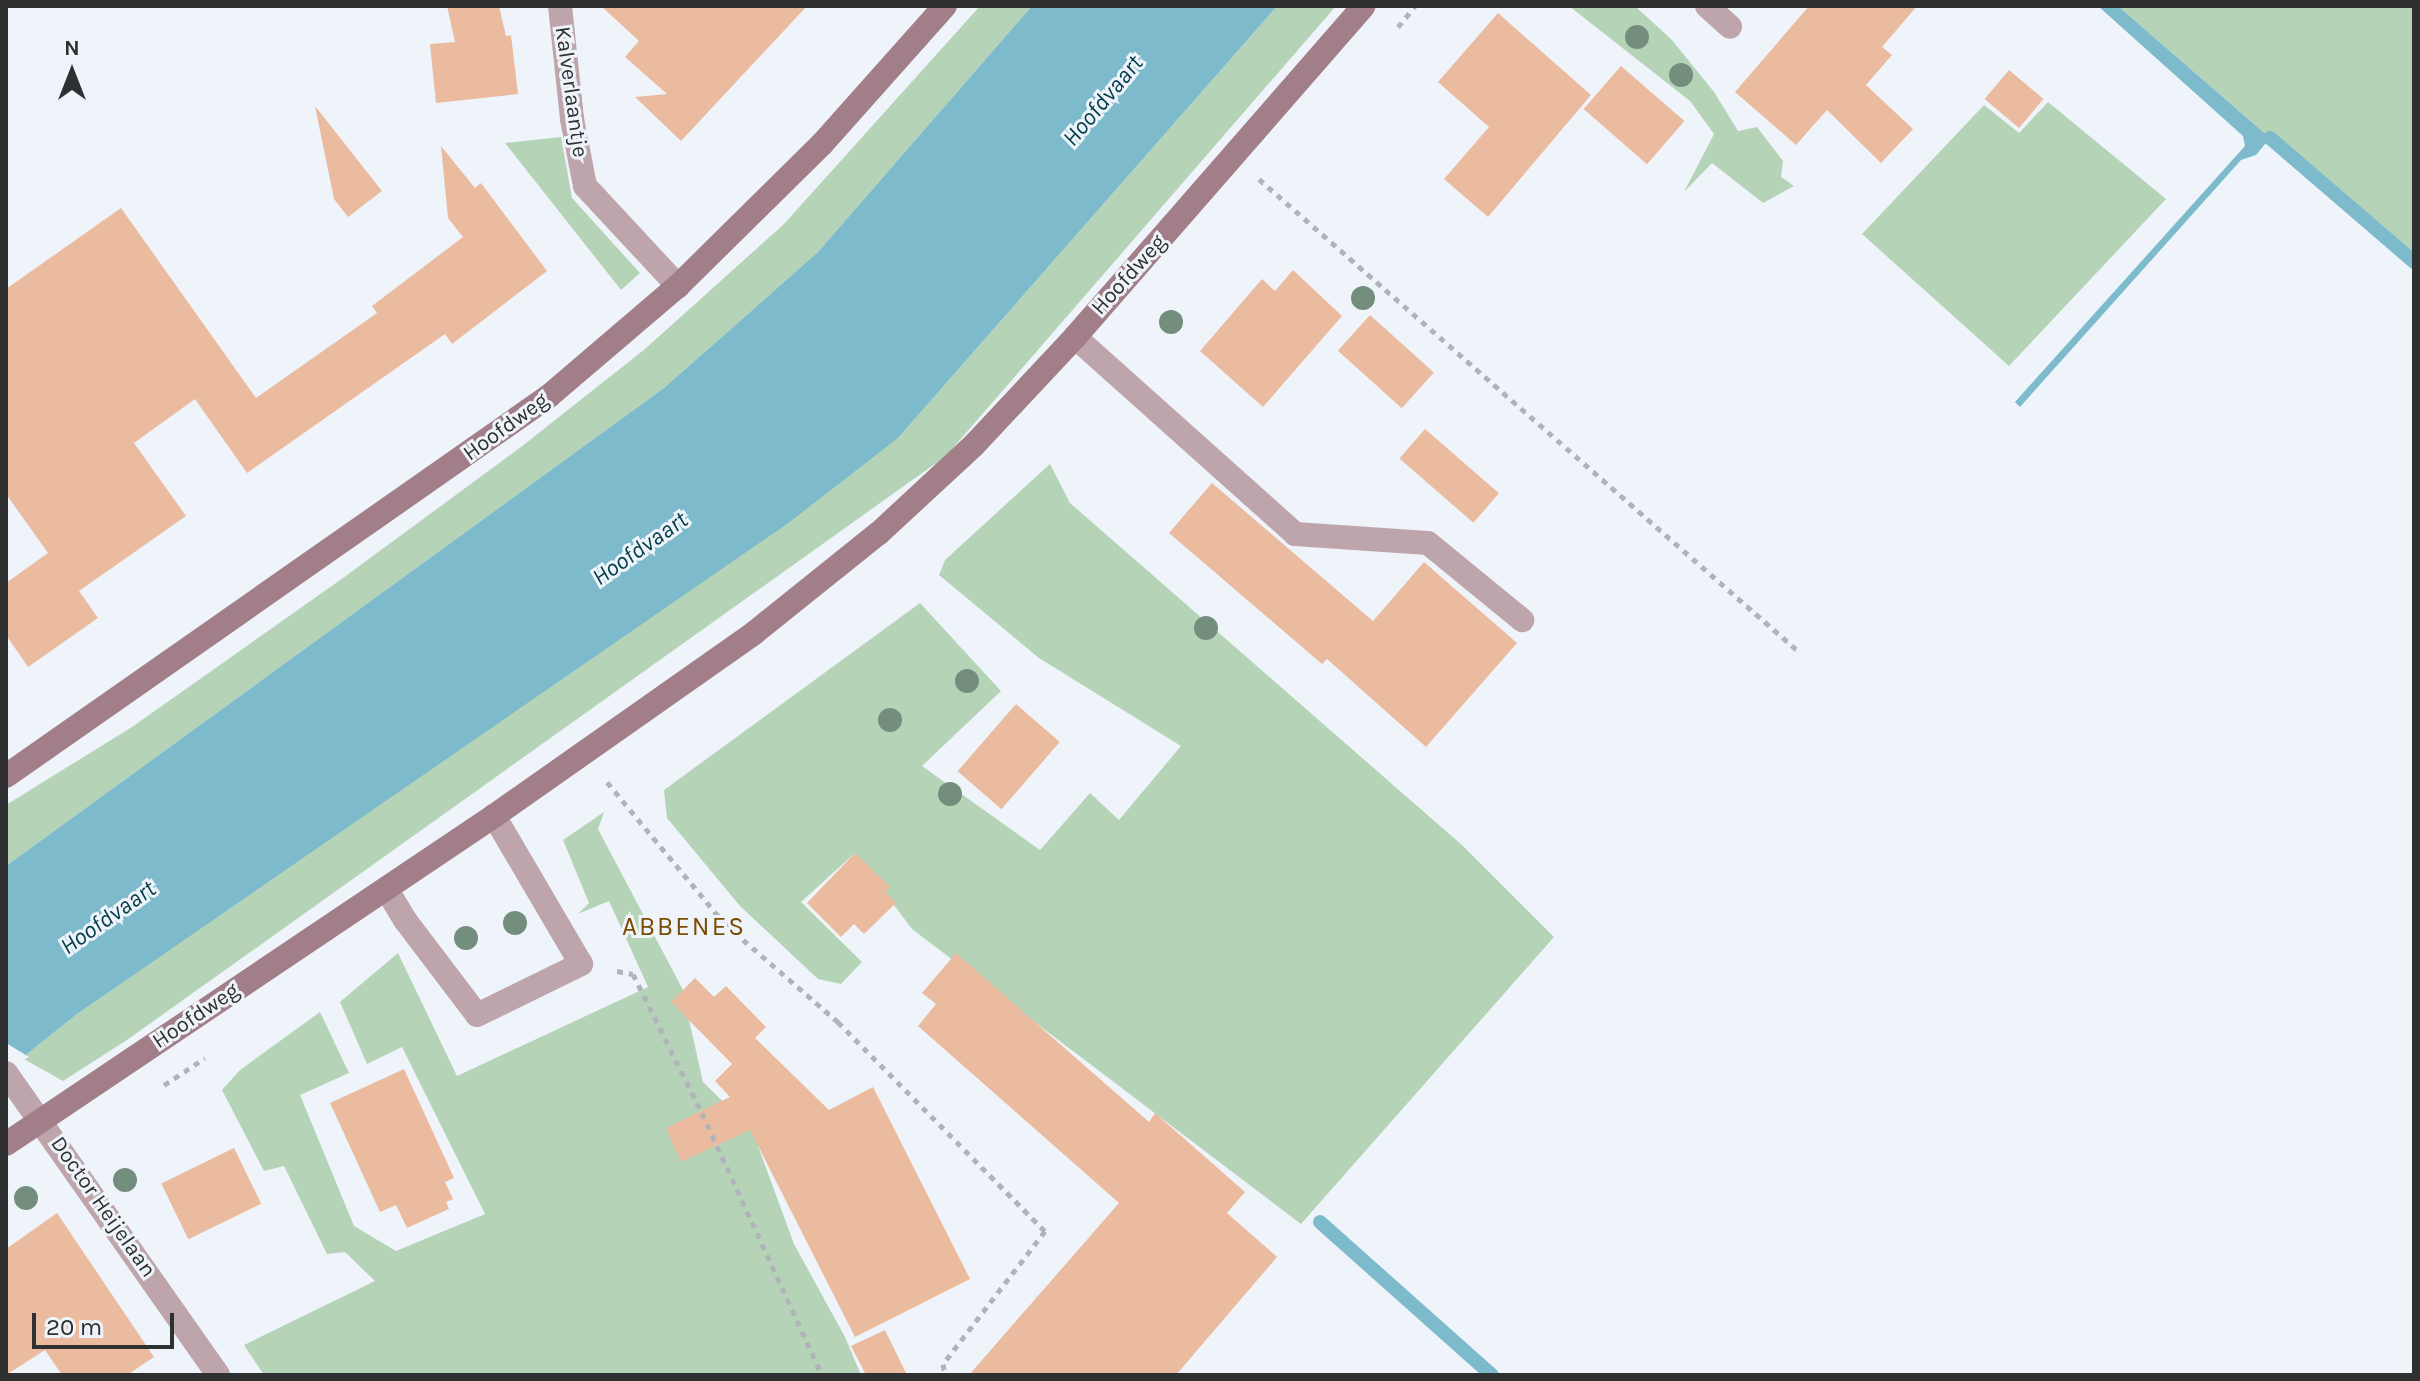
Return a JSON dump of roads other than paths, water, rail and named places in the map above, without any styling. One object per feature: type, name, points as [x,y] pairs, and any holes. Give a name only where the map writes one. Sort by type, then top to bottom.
[{"type":"main road","name":"Hoofdweg","points":[[6,776],[549,396],[678,286],[822,144],[945,6]]},
{"type":"main road","name":"Hoofdweg","points":[[6,1144],[494,816],[754,633],[879,533],[974,445],[1075,337],[1364,6]]},
{"type":"street","name":"Kalverlaantje","points":[[560,6],[572,119],[585,186],[678,286]]},
{"type":"street","points":[[1707,6],[1730,27]]},
{"type":"street","points":[[1075,337],[1295,534],[1428,543],[1522,620]]},
{"type":"street","points":[[387,890],[405,920],[477,1015],[581,964],[494,816]]},
{"type":"street","name":"Doctor Heijelaan","points":[[9,1077],[218,1375]]},
{"type":"water","name":"Hoofdvaart","points":[[1032,6],[1277,6],[898,438],[787,524],[77,1014],[22,1058],[6,1064],[6,866],[664,388],[818,252]]},
{"type":"water","points":[[2098,6],[2118,6],[2270,138],[2256,155],[2241,160],[2020,407],[2015,402],[2245,146],[2243,136]]},
{"type":"waterway","points":[[2270,138],[2414,262]]},
{"type":"waterway","points":[[1320,1222],[1492,1375]]},
{"type":"district","name":"ABBENES","points":[[684,927]]}]
